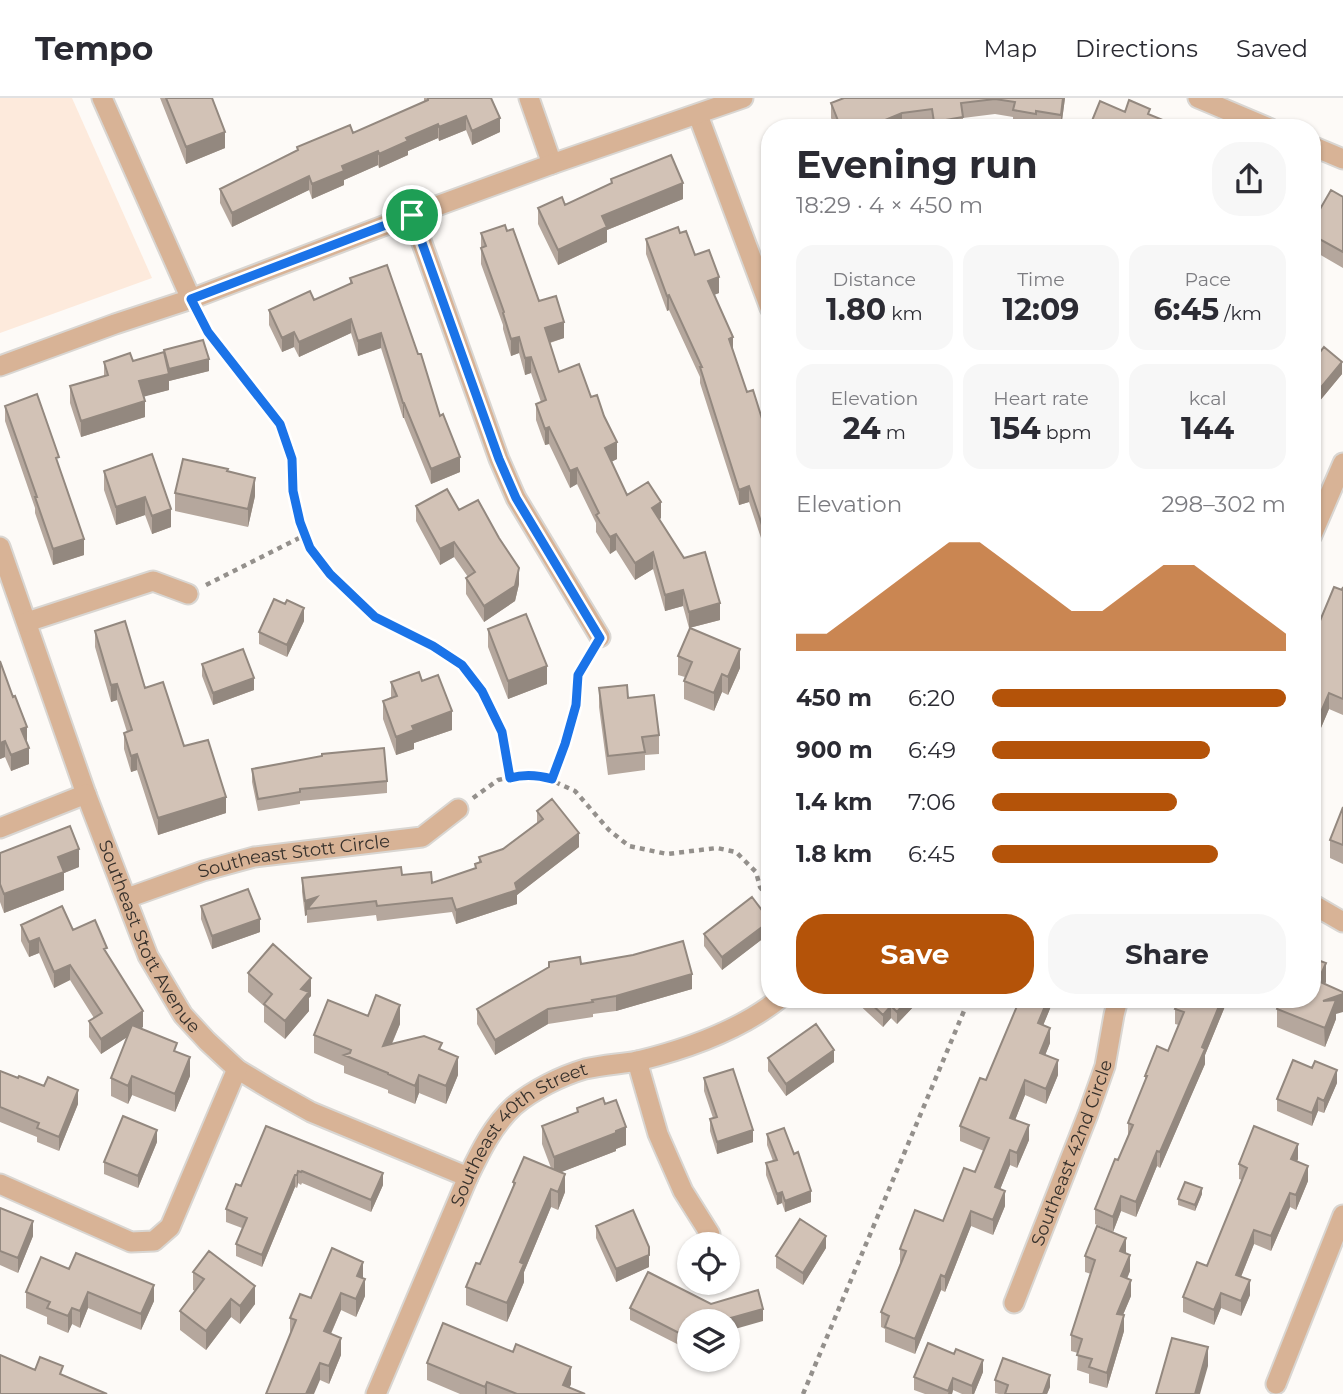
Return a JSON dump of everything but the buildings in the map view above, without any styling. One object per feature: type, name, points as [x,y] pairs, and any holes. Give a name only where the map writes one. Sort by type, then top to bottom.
[{"type":"street","points":[[102,98],[191,299]]},
{"type":"street","points":[[529,98],[552,164]]},
{"type":"street","points":[[0,366],[191,299],[552,164],[743,98]]},
{"type":"street","points":[[1198,98],[1248,119]]},
{"type":"street","points":[[698,115],[761,284]]},
{"type":"street","points":[[1321,150],[1343,159]]},
{"type":"street","points":[[412,215],[512,489],[600,638]]},
{"type":"street","points":[[1321,514],[1343,463]]},
{"type":"street","name":"Southeast Stott Avenue","points":[[0,547],[86,794],[148,956],[183,1015],[237,1069],[310,1112],[468,1177]]},
{"type":"street","points":[[27,622],[153,582],[188,594]]},
{"type":"street","points":[[0,828],[86,794]]},
{"type":"street","name":"Southeast Stott Circle","points":[[127,898],[203,871],[254,858],[422,837],[458,809]]},
{"type":"street","points":[[1321,909],[1343,922]]},
{"type":"street","name":"Southeast 40th Street","points":[[376,1394],[468,1177],[484,1144],[514,1106],[536,1091],[585,1069],[637,1061],[682,1049],[712,1038],[765,1008]]},
{"type":"street","name":"Southeast 42nd Circle","points":[[1014,1303],[1105,1066],[1116,1008]]},
{"type":"street","points":[[637,1061],[658,1134],[682,1191],[709,1232]]},
{"type":"street","points":[[0,1184],[131,1242],[155,1241],[170,1227],[237,1069]]},
{"type":"street","points":[[1276,1384],[1343,1215]]},
{"type":"path","points":[[191,299],[208,332],[280,424],[292,459],[293,491],[300,522],[310,548],[330,574],[375,617],[433,646],[462,665],[482,691],[502,732],[510,778]]},
{"type":"path","points":[[188,594],[305,535]]},
{"type":"path","points":[[552,779],[576,705],[578,675],[600,638]]},
{"type":"path","points":[[458,809],[498,780],[520,775],[542,776],[575,791],[609,830],[629,846],[667,854],[717,848],[736,852],[756,872],[761,888]]},
{"type":"path","points":[[803,1394],[965,1008]]},
{"type":"shaded area","points":[[0,98],[72,98],[152,278],[0,333]]},
{"type":"route","points":[[412,215],[499,459],[516,498],[600,638],[578,675],[576,705],[552,779],[520,775],[510,778],[502,732],[482,691],[462,665],[433,646],[375,617],[330,574],[310,548],[300,522],[293,491],[292,459],[280,424],[208,332],[191,299],[412,215]]}]
